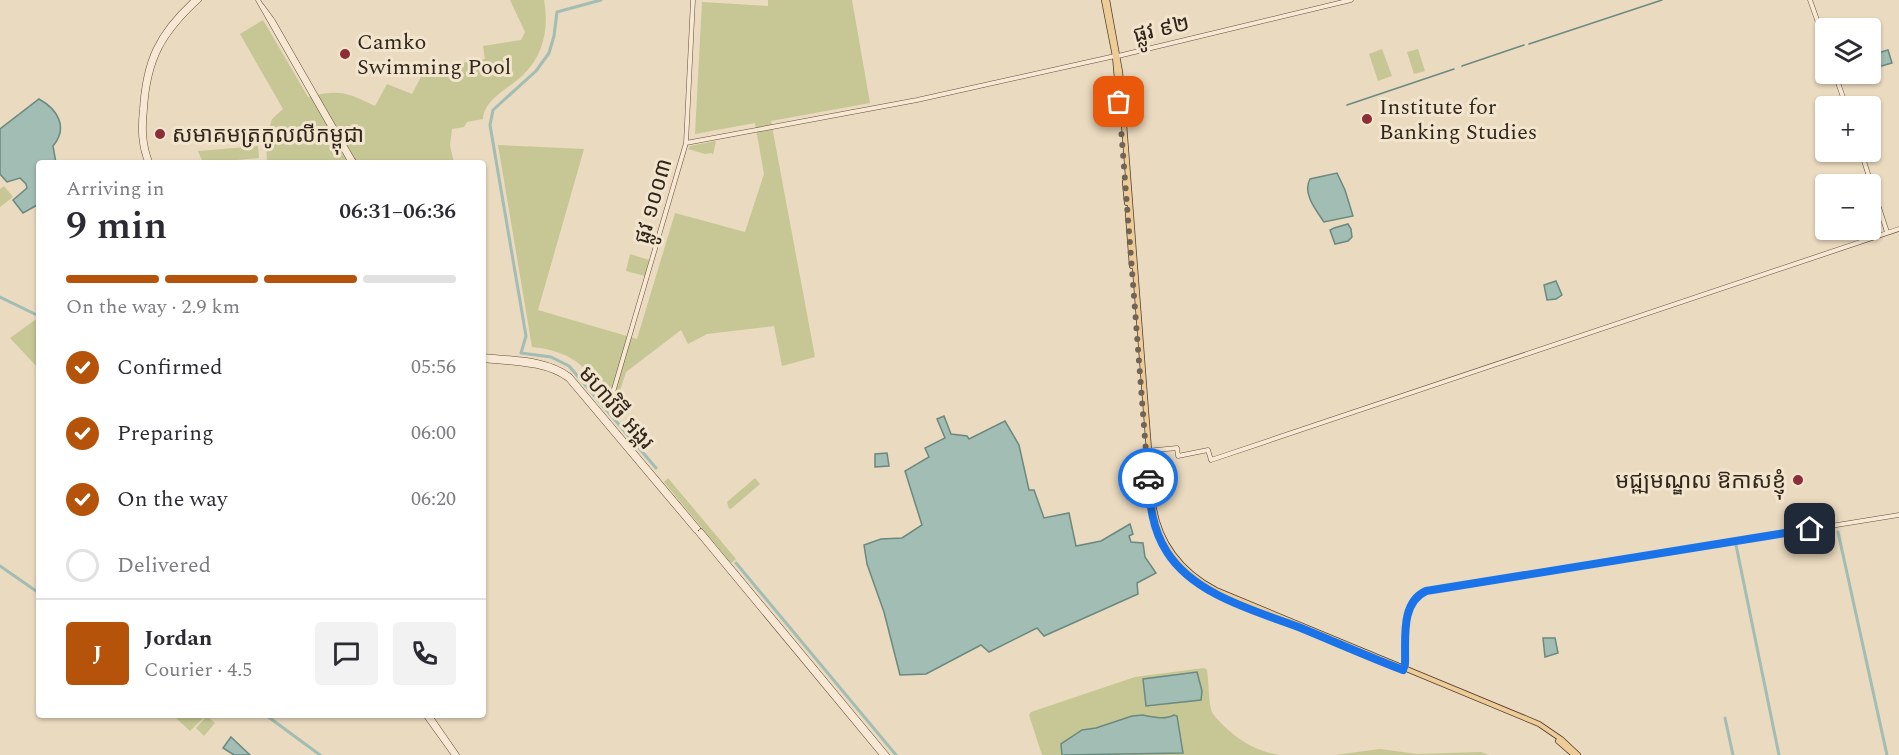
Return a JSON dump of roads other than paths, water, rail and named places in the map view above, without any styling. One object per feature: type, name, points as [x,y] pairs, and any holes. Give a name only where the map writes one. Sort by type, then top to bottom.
[{"type":"main road","points":[[148,160],[141,137],[145,74],[159,38],[172,21],[194,0]]},
{"type":"main road","points":[[148,160],[144,130],[148,75],[166,34],[199,0]]},
{"type":"main road","points":[[258,0],[273,21],[351,160]]},
{"type":"main road","name":"ផ្លូវ ១០០៣","points":[[609,406],[686,143],[693,0]]},
{"type":"main road","points":[[1106,0],[1117,56],[1150,503],[1154,522],[1164,546],[1179,568],[1208,590],[1404,669],[1538,727],[1576,755]]},
{"type":"main road","name":"ផ្លូវ ៩២","points":[[686,143],[931,97],[1117,56],[1351,0]]},
{"type":"main road","points":[[1810,0],[1816,18]]},
{"type":"main road","points":[[1864,162],[1887,232]]},
{"type":"main road","points":[[1147,451],[1177,448],[1178,456],[1208,450],[1211,460],[1899,229]]},
{"type":"main road","name":"មហាវិថី អង្គរ","points":[[486,358],[545,365],[566,373],[576,381],[793,645]]},
{"type":"main road","points":[[1404,669],[1408,611],[1417,597],[1426,591],[1899,515]]},
{"type":"main road","points":[[793,645],[882,755]]},
{"type":"main road","points":[[793,645],[887,755]]},
{"type":"main road","points":[[429,718],[456,755]]},
{"type":"waterway","points":[[601,0],[557,12],[549,53],[536,71],[493,110],[490,125],[526,336],[521,353],[551,357],[569,366],[656,468]]},
{"type":"waterway","points":[[1529,44],[1662,0]]},
{"type":"waterway","points":[[1462,66],[1524,45]]},
{"type":"waterway","points":[[1347,105],[1454,69]]},
{"type":"waterway","points":[[0,297],[36,315]]},
{"type":"waterway","points":[[1838,532],[1887,755]]},
{"type":"waterway","points":[[1736,545],[1779,755]]},
{"type":"waterway","points":[[736,563],[896,755]]},
{"type":"waterway","points":[[0,566],[36,591]]},
{"type":"waterway","points":[[270,718],[320,755]]},
{"type":"waterway","points":[[1725,718],[1733,755]]},
{"type":"place","name":"Camko Swimming Pool","points":[[345,54]]},
{"type":"place","name":"Institute for Banking Studies","points":[[1367,119]]},
{"type":"place","name":"សមាគមត្រកូលលីកម្ពុជា","points":[[160,134]]},
{"type":"place","name":"មជ្ឍមណ្ឌល ឱកាសខ្ញុំ","points":[[1798,480]]}]
